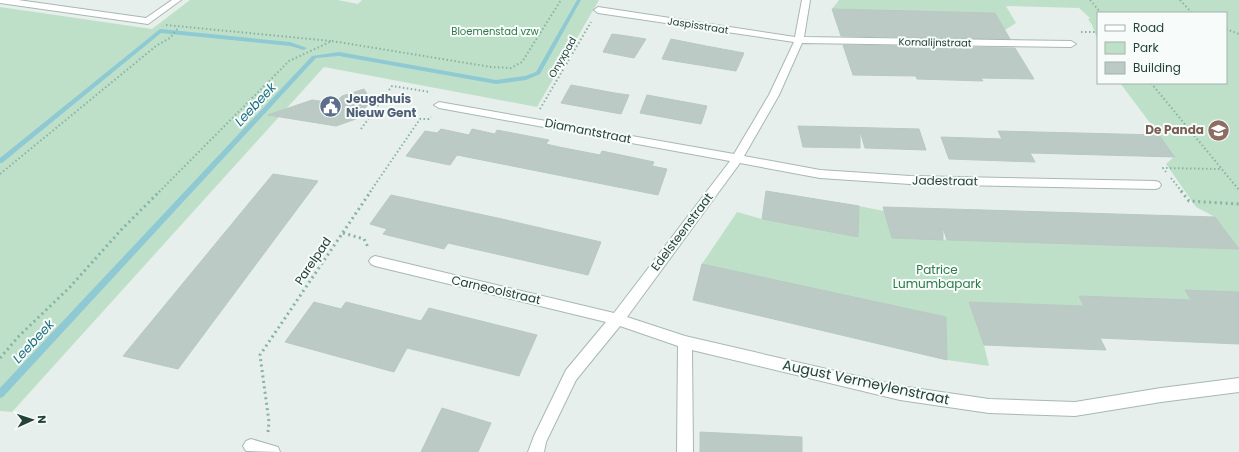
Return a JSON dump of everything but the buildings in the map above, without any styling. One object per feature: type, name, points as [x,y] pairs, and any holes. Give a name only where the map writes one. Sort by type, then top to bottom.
[{"type":"street","points":[[0,0],[148,21],[177,0]]},
{"type":"street","name":"Edelsteenstraat","points":[[536,452],[539,441],[571,375],[618,319],[737,159],[774,95],[799,40],[806,0]]},
{"type":"street","name":"Jaspisstraat","points":[[598,10],[799,40]]},
{"type":"street","name":"Kornalijnstraat","points":[[799,40],[1071,44]]},
{"type":"street","name":"Diamantstraat","points":[[439,105],[737,159]]},
{"type":"street","name":"Jadestraat","points":[[737,159],[820,174],[910,180],[1155,185]]},
{"type":"street","name":"Carneoolstraat","points":[[375,261],[618,319]]},
{"type":"street","name":"August Vermeylenstraat","points":[[618,319],[684,342],[900,392],[989,406],[1075,409],[1161,395],[1239,385]]},
{"type":"street","points":[[684,342],[685,452]]},
{"type":"path","points":[[0,174],[156,46],[172,37],[179,27],[332,41],[491,67],[511,68],[522,62],[560,0]]},
{"type":"path","points":[[1090,0],[1100,12]]},
{"type":"path","points":[[1180,0],[1191,12]]},
{"type":"path","name":"Onyxpad","points":[[534,121],[598,10]]},
{"type":"path","points":[[1227,29],[1239,34]]},
{"type":"path","points":[[0,358],[19,336],[70,287],[132,219],[289,61],[332,41]]},
{"type":"path","points":[[1152,84],[1239,190]]},
{"type":"path","points":[[360,129],[392,86],[447,94],[439,105]]},
{"type":"path","name":"Parelpad","points":[[263,449],[269,422],[260,355],[420,119],[429,119],[439,105]]},
{"type":"path","points":[[1221,169],[1163,168],[1188,201],[1239,204]]},
{"type":"path","points":[[343,233],[364,239],[375,261]]},
{"type":"green space","name":"Bloemenstad vzw","points":[[190,0],[338,0],[358,4],[362,0],[599,0],[537,107],[324,67],[12,412],[0,411],[0,7],[152,29]]},
{"type":"green space","points":[[839,0],[1239,0],[1239,249],[1215,217],[1196,207],[1166,164],[1175,156],[1121,84],[1227,84],[1227,12],[1097,12],[1097,38],[1088,19],[1090,18],[1079,8],[1006,6],[1016,23],[1005,30],[995,13],[921,11],[913,27],[905,11],[832,9]]},
{"type":"green space","name":"Patrice Lumumbapark","points":[[859,206],[884,211],[893,238],[989,241],[977,209],[1003,214],[1015,242],[1114,245],[1095,213],[1122,218],[1139,246],[1239,249],[1239,292],[1185,290],[1191,300],[1080,296],[1084,306],[969,302],[984,345],[989,366],[947,360],[946,317],[702,264],[737,212],[762,219],[858,237]]},
{"type":"waterway","name":"Leebeek","points":[[0,394],[314,57],[339,54],[496,82],[526,78],[538,73],[579,0]]},
{"type":"waterway","points":[[0,161],[160,31],[290,44],[304,48]]},
{"type":"place","name":"Jeugdhuis Nieuw Gent","points":[[331,106]]},
{"type":"place","name":"De Panda","points":[[1219,130]]}]
